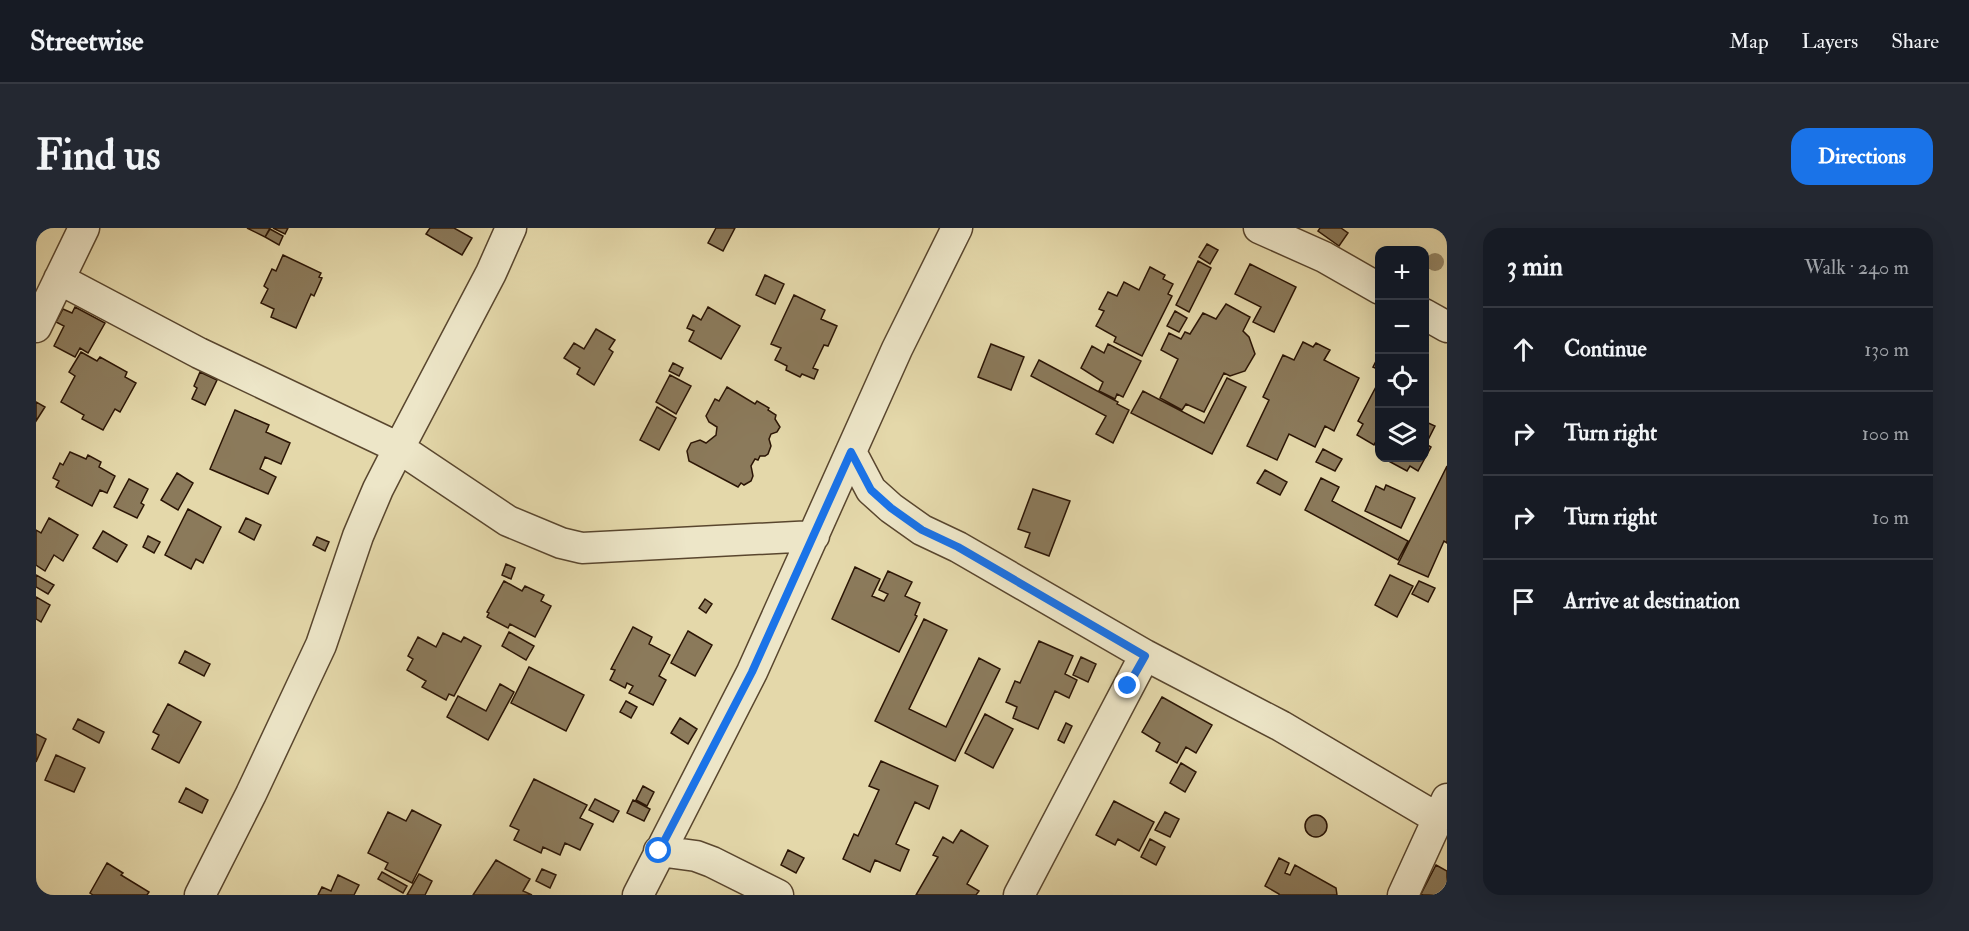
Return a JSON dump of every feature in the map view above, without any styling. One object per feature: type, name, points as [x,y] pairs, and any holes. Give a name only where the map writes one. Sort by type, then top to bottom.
[{"type":"street","points":[[36,327],[84,228]]},
{"type":"street","points":[[200,895],[252,794],[321,645],[358,536],[378,489],[491,273],[511,228]]},
{"type":"street","points":[[638,895],[752,672],[897,349],[957,228]]},
{"type":"street","points":[[1259,228],[1324,257],[1375,286]]},
{"type":"street","points":[[59,279],[199,353],[399,448],[508,521],[561,543],[582,548],[814,536]]},
{"type":"street","points":[[1429,316],[1447,327]]},
{"type":"street","points":[[851,452],[871,490],[922,530],[958,547],[1145,656],[1442,808],[1403,895]]},
{"type":"street","points":[[1019,895],[1145,656]]},
{"type":"street","points":[[659,851],[704,859],[778,895]]},
{"type":"building","points":[[247,228],[270,228],[265,237]]},
{"type":"building","points":[[273,228],[288,228],[285,234]]},
{"type":"building","points":[[430,228],[454,228],[472,238],[462,255],[426,234]]},
{"type":"building","points":[[716,228],[735,228],[723,251],[708,243]]},
{"type":"building","points":[[1320,228],[1341,228],[1348,233],[1339,246],[1318,231]]},
{"type":"building","points":[[270,229],[283,236],[279,245],[265,237]]},
{"type":"building","points":[[1207,244],[1218,250],[1210,264],[1199,257]]},
{"type":"building","points":[[283,255],[321,273],[319,277],[322,278],[314,296],[311,294],[296,328],[271,317],[274,309],[261,303],[268,289],[264,286],[272,269],[276,271]]},
{"type":"building","points":[[1198,261],[1211,268],[1189,312],[1176,305]]},
{"type":"building","points":[[1250,264],[1296,287],[1274,332],[1253,322],[1261,307],[1235,294]]},
{"type":"building","points":[[1150,267],[1165,275],[1163,279],[1173,284],[1168,294],[1172,296],[1142,356],[1114,342],[1116,337],[1096,326],[1104,311],[1099,309],[1108,292],[1117,296],[1124,282],[1139,290]]},
{"type":"building","points":[[765,275],[784,284],[775,304],[756,295]]},
{"type":"building","points":[[794,295],[825,310],[821,319],[837,326],[828,346],[824,345],[813,368],[818,370],[814,379],[802,374],[800,377],[786,370],[787,366],[775,360],[781,348],[771,344]]},
{"type":"building","points":[[1226,304],[1250,317],[1243,331],[1249,337],[1255,354],[1245,371],[1230,376],[1224,373],[1204,412],[1186,404],[1182,410],[1160,398],[1178,359],[1161,350],[1169,333],[1181,339],[1185,332],[1190,334],[1203,313],[1216,319]]},
{"type":"building","points":[[75,307],[105,323],[88,353],[80,348],[75,357],[54,346],[64,326],[56,322],[63,309],[72,313]]},
{"type":"building","points":[[708,307],[740,326],[721,359],[689,341],[694,331],[687,328],[693,315],[701,320]]},
{"type":"building","points":[[1175,311],[1187,318],[1179,332],[1167,326]]},
{"type":"building","points":[[596,329],[615,340],[609,349],[613,352],[594,385],[577,374],[580,368],[564,358],[574,343],[584,349]]},
{"type":"building","points":[[1303,342],[1313,347],[1316,343],[1330,350],[1324,360],[1359,378],[1334,431],[1325,426],[1315,447],[1289,434],[1277,460],[1247,446],[1269,400],[1263,397],[1283,355],[1294,360]]},
{"type":"building","points":[[991,344],[1024,357],[1011,390],[978,377]]},
{"type":"building","points":[[1108,344],[1141,361],[1123,397],[1117,394],[1115,399],[1099,391],[1103,382],[1081,368],[1092,346],[1104,353]]},
{"type":"building","points":[[81,352],[97,361],[100,357],[127,372],[125,377],[136,383],[120,412],[115,409],[103,430],[82,419],[84,415],[61,402],[75,376],[69,372]]},
{"type":"building","points":[[1039,360],[1129,410],[1113,443],[1096,434],[1106,416],[1031,376]]},
{"type":"building","points":[[673,363],[683,368],[679,376],[669,371]]},
{"type":"building","points":[[200,372],[217,380],[205,405],[192,399]]},
{"type":"building","points":[[670,375],[691,386],[676,414],[656,402]]},
{"type":"building","points":[[1227,378],[1246,387],[1212,454],[1131,413],[1143,391],[1204,423]]},
{"type":"building","points":[[727,387],[755,404],[757,401],[769,408],[768,410],[776,415],[775,419],[780,427],[777,432],[771,434],[768,454],[760,456],[758,460],[755,459],[751,466],[753,476],[751,481],[744,485],[741,483],[738,487],[689,461],[687,451],[691,443],[700,440],[706,443],[716,435],[717,427],[709,422],[706,416],[715,399],[719,401]]},
{"type":"building","points":[[1375,389],[1374,445],[1357,435],[1363,424],[1358,421]]},
{"type":"building","points":[[36,402],[45,407],[36,421]]},
{"type":"building","points":[[657,407],[676,418],[659,450],[640,440]]},
{"type":"building","points":[[235,410],[269,425],[266,432],[290,443],[281,464],[265,457],[260,469],[276,477],[268,494],[210,469]]},
{"type":"building","points":[[1429,423],[1435,426],[1429,438]]},
{"type":"building","points":[[1323,449],[1342,459],[1335,471],[1316,462]]},
{"type":"building","points":[[70,452],[86,459],[88,455],[101,462],[99,467],[115,476],[107,493],[100,490],[92,506],[56,487],[59,481],[53,478],[60,463],[63,465]]},
{"type":"building","points":[[1390,462],[1423,462],[1418,471],[1410,466],[1407,471]]},
{"type":"building","points":[[1447,466],[1447,543],[1444,541],[1428,577],[1398,564]]},
{"type":"building","points":[[1265,470],[1287,482],[1280,495],[1257,483]]},
{"type":"building","points":[[177,473],[193,483],[178,510],[161,500]]},
{"type":"building","points":[[1321,478],[1339,487],[1332,501],[1408,541],[1398,560],[1305,510]]},
{"type":"building","points":[[129,479],[148,489],[141,503],[144,505],[137,518],[114,507]]},
{"type":"building","points":[[1386,485],[1415,498],[1401,528],[1365,511],[1376,486],[1384,490]]},
{"type":"building","points":[[1033,489],[1070,501],[1049,556],[1025,547],[1030,533],[1018,529]]},
{"type":"building","points":[[188,509],[221,527],[203,563],[196,559],[191,569],[165,555]]},
{"type":"building","points":[[49,518],[78,535],[63,561],[54,555],[45,571],[36,565],[36,530],[41,533]]},
{"type":"building","points":[[246,518],[261,525],[254,540],[239,532]]},
{"type":"building","points":[[103,531],[127,545],[117,562],[93,548]]},
{"type":"building","points":[[148,536],[160,542],[154,553],[143,547]]},
{"type":"building","points":[[317,537],[329,542],[325,551],[313,545]]},
{"type":"building","points":[[506,564],[515,568],[511,579],[502,575]]},
{"type":"building","points":[[855,567],[880,579],[872,596],[884,601],[888,594],[879,590],[888,571],[912,582],[905,596],[920,603],[915,615],[917,616],[899,652],[832,619]]},
{"type":"building","points":[[36,575],[54,585],[48,594],[36,587]]},
{"type":"building","points":[[1390,575],[1413,586],[1397,617],[1375,605]]},
{"type":"building","points":[[504,581],[522,591],[525,586],[544,595],[541,601],[551,606],[535,637],[510,624],[508,628],[487,617],[489,613],[487,612]]},
{"type":"building","points":[[1419,581],[1435,588],[1428,602],[1412,594]]},
{"type":"building","points":[[36,597],[50,605],[41,622],[36,619]]},
{"type":"building","points":[[705,599],[712,604],[706,613],[699,608]]},
{"type":"building","points":[[924,619],[947,630],[909,709],[946,727],[979,658],[1000,669],[955,761],[875,721]]},
{"type":"building","points":[[633,627],[652,637],[649,644],[670,655],[659,676],[666,680],[653,705],[629,693],[633,686],[627,683],[625,688],[610,680],[615,670],[611,669]]},
{"type":"building","points":[[688,631],[712,645],[695,676],[671,663]]},
{"type":"building","points":[[509,632],[534,646],[526,660],[502,646]]},
{"type":"building","points":[[443,633],[461,642],[464,637],[481,646],[454,696],[449,694],[446,700],[422,687],[426,681],[407,670],[413,659],[408,656],[418,637],[436,647]]},
{"type":"building","points":[[1039,641],[1073,656],[1065,674],[1077,680],[1069,698],[1055,691],[1038,729],[1013,718],[1017,707],[1006,702],[1015,681],[1020,683]]},
{"type":"building","points":[[185,651],[210,664],[204,676],[179,663]]},
{"type":"building","points":[[1081,657],[1096,664],[1088,682],[1073,675]]},
{"type":"building","points":[[529,667],[584,695],[566,731],[511,703]]},
{"type":"building","points":[[500,684],[514,692],[488,740],[447,717],[458,696],[486,711]]},
{"type":"building","points":[[1162,697],[1212,725],[1196,753],[1186,747],[1177,763],[1156,751],[1160,743],[1142,732]]},
{"type":"building","points":[[626,701],[637,707],[631,718],[620,712]]},
{"type":"building","points":[[168,704],[201,722],[179,763],[152,749],[159,735],[153,732]]},
{"type":"building","points":[[985,714],[1013,729],[993,768],[965,753]]},
{"type":"building","points":[[680,718],[697,729],[688,744],[671,733]]},
{"type":"building","points":[[78,719],[104,732],[99,743],[73,729]]},
{"type":"building","points":[[1066,723],[1072,726],[1064,743],[1058,740]]},
{"type":"building","points":[[36,734],[46,739],[36,762]]},
{"type":"building","points":[[56,755],[85,768],[74,792],[45,780]]},
{"type":"building","points":[[881,761],[938,786],[929,809],[915,802],[896,844],[909,850],[900,871],[875,860],[870,872],[843,859],[854,834],[858,836],[879,790],[869,786]]},
{"type":"building","points":[[1181,763],[1196,772],[1185,792],[1170,783]]},
{"type":"building","points":[[534,779],[587,805],[580,818],[593,824],[580,850],[565,843],[560,855],[543,847],[541,853],[514,840],[519,830],[510,826]]},
{"type":"building","points":[[643,786],[654,792],[647,806],[636,800]]},
{"type":"building","points":[[186,788],[208,800],[202,813],[179,802]]},
{"type":"building","points":[[595,799],[619,811],[613,822],[589,810]]},
{"type":"building","points":[[633,800],[650,809],[644,821],[627,813]]},
{"type":"building","points":[[1114,801],[1154,822],[1139,851],[1118,839],[1115,845],[1096,835]]},
{"type":"building","points":[[412,810],[441,825],[412,883],[385,869],[388,863],[368,853],[388,812],[406,821]]},
{"type":"building","points":[[1165,812],[1179,819],[1170,837],[1155,830]]},
{"type":"building","points":[[1316,815],[1324,818],[1327,826],[1324,834],[1316,837],[1308,834],[1305,826],[1308,818]]},
{"type":"building","points":[[961,830],[988,846],[967,884],[979,891],[976,895],[916,895],[938,857],[933,855],[943,837],[953,843]]},
{"type":"building","points":[[1150,839],[1165,847],[1156,865],[1141,857]]},
{"type":"building","points":[[788,850],[804,858],[796,873],[781,865]]},
{"type":"building","points":[[1279,858],[1289,863],[1285,873],[1290,875],[1295,865],[1336,888],[1337,895],[1279,895],[1265,886]]},
{"type":"building","points":[[496,860],[530,879],[523,891],[532,895],[473,895]]},
{"type":"building","points":[[107,863],[123,873],[121,875],[149,892],[147,895],[93,895],[90,893]]},
{"type":"building","points":[[1436,865],[1447,871],[1447,895],[1423,895],[1421,894]]},
{"type":"building","points":[[542,869],[556,875],[550,888],[536,881]]},
{"type":"building","points":[[382,872],[407,886],[403,893],[378,879]]},
{"type":"building","points":[[419,874],[432,881],[425,895],[407,895]]},
{"type":"building","points":[[338,875],[359,885],[354,895],[318,895],[322,887],[331,891]]},
{"type":"route","points":[[659,851],[752,672],[851,452],[871,490],[891,508],[922,530],[958,547],[1145,656],[1128,686]]}]
